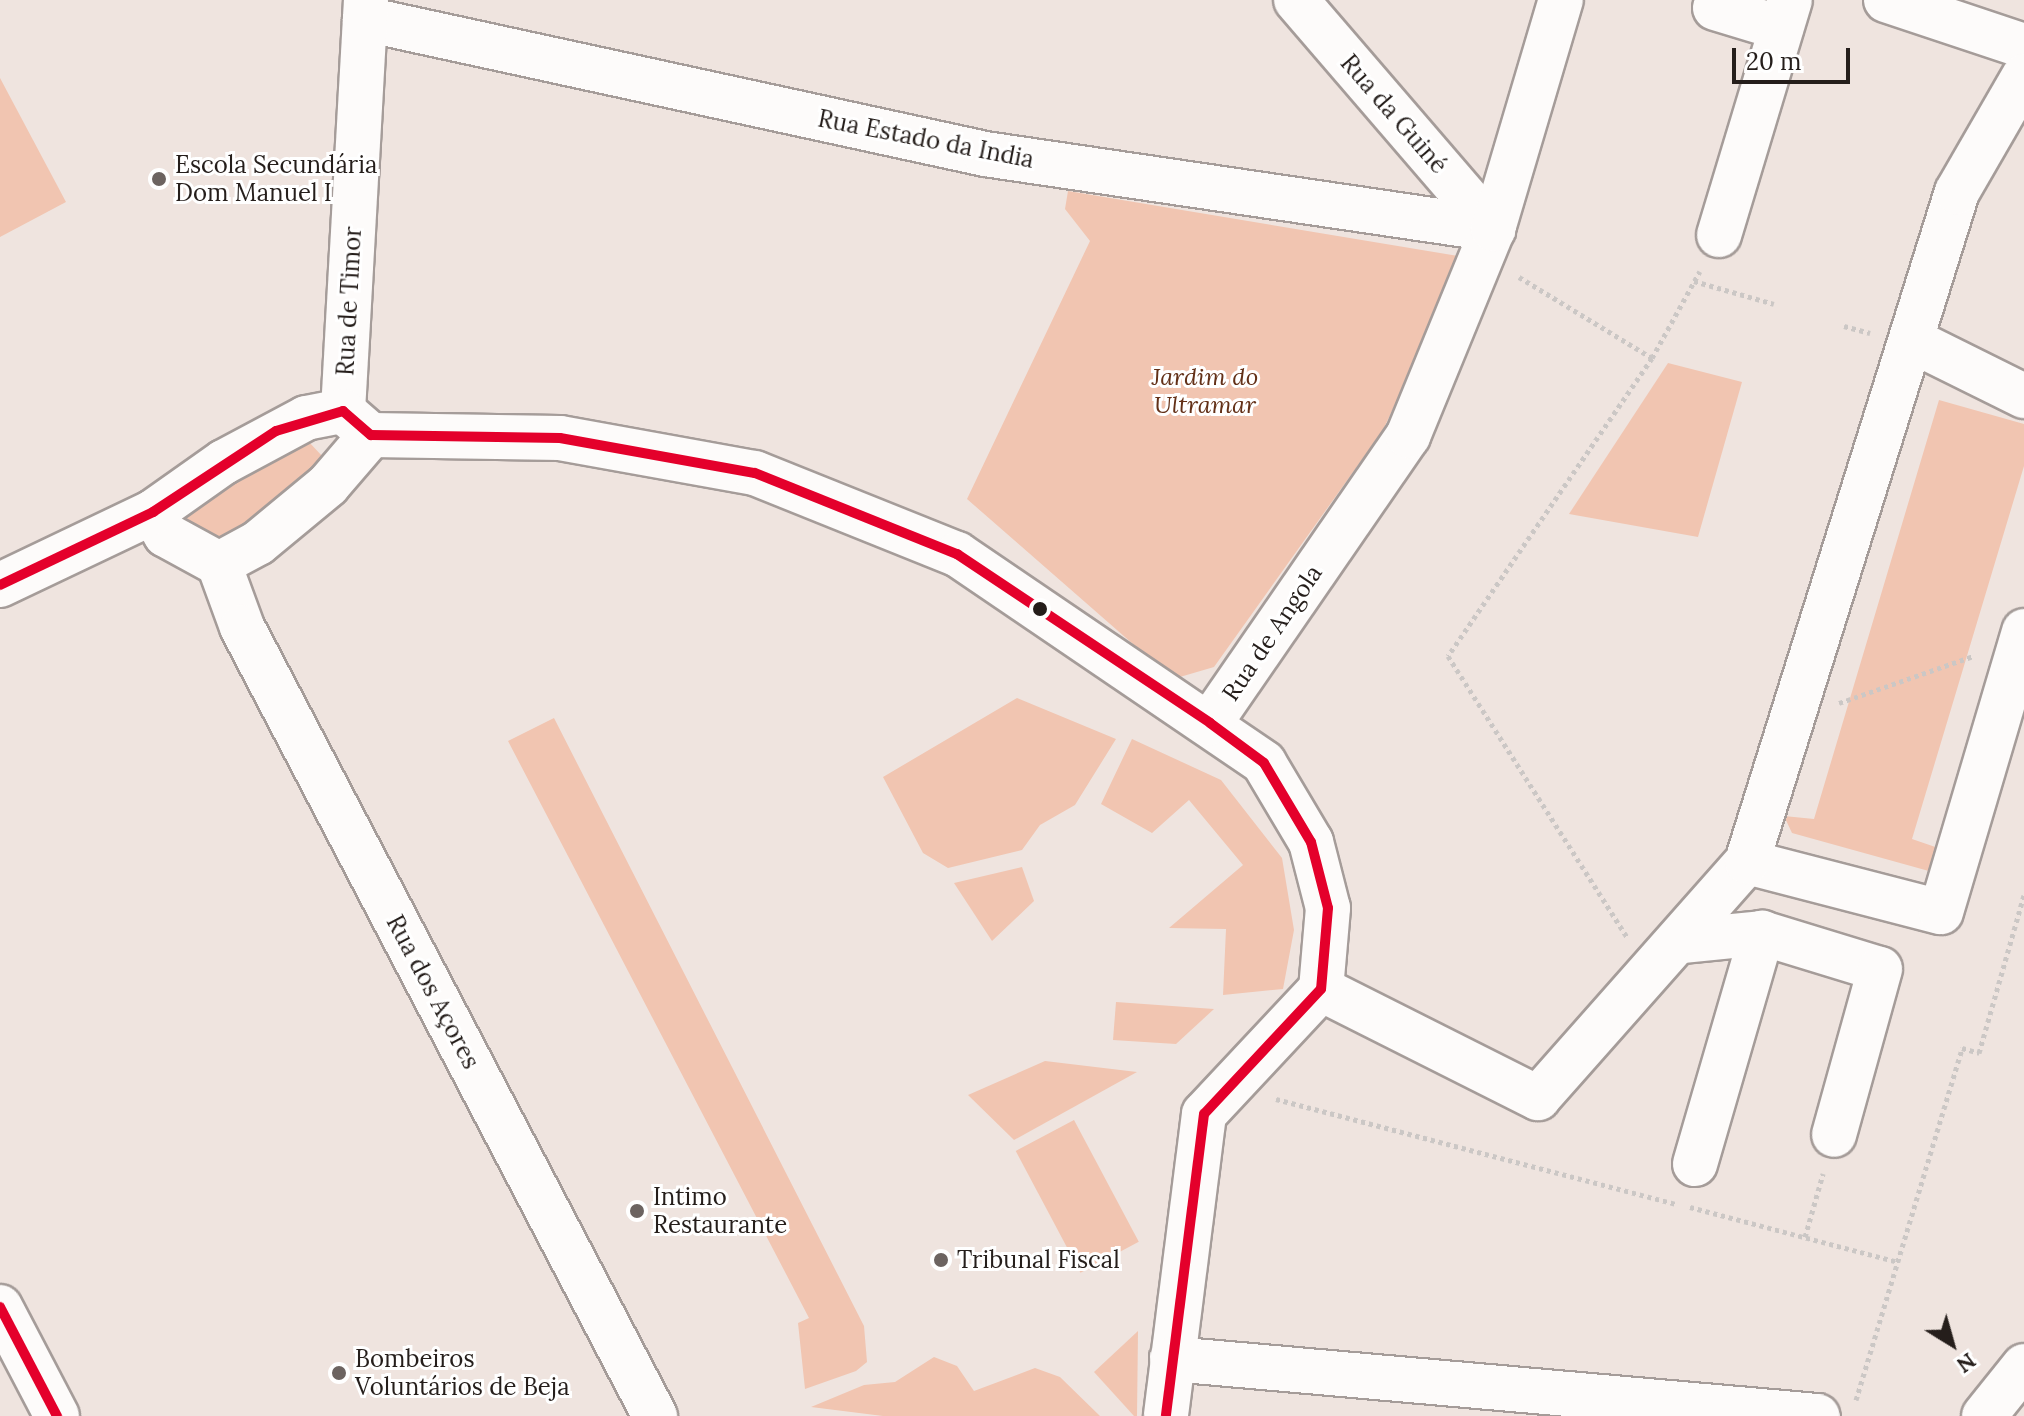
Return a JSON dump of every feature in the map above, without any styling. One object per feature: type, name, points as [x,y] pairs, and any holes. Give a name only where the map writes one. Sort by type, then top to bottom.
[{"type":"street","name":"Rua da Guiné","points":[[1296,0],[1488,242]]},
{"type":"street","name":"Rua de Angola","points":[[1321,989],[1328,908],[1311,842],[1264,763],[1210,723],[1408,436],[1488,242],[1561,0]]},
{"type":"street","points":[[1886,0],[2024,46]]},
{"type":"street","points":[[1715,8],[1786,14],[1719,235]]},
{"type":"street","name":"Rua Estado da India","points":[[365,9],[985,154],[1488,242]]},
{"type":"street","name":"Rua de Timor","points":[[357,423],[365,9]]},
{"type":"street","points":[[1166,1416],[1204,1114],[1225,1085],[1321,989],[1538,1098],[1682,941],[1747,862],[1913,341],[1957,192],[2024,76]]},
{"type":"street","points":[[1913,341],[2024,396]]},
{"type":"street","points":[[153,512],[166,535],[219,564],[258,543],[328,485],[357,423]]},
{"type":"street","points":[[0,585],[153,512],[276,431],[357,423],[560,438],[755,473],[957,554],[1210,723]]},
{"type":"street","name":"Rua dos Açores","points":[[219,564],[242,627],[655,1416]]},
{"type":"street","points":[[1747,862],[1941,912],[2020,649]]},
{"type":"street","points":[[1682,941],[1762,933],[1880,969],[1834,1135]]},
{"type":"street","points":[[1695,1164],[1762,933]]},
{"type":"street","points":[[0,1307],[57,1416]]},
{"type":"street","points":[[1172,1359],[1817,1416]]},
{"type":"street","points":[[1984,1416],[2024,1366]]},
{"type":"path","points":[[1651,975],[1448,656],[1652,358],[1719,235]]},
{"type":"path","points":[[1488,242],[1652,358]]},
{"type":"path","points":[[1694,281],[1774,304]]},
{"type":"path","points":[[1792,721],[1967,655],[2020,649]]},
{"type":"path","points":[[1851,1416],[1962,1048],[1979,1053],[2024,895]]},
{"type":"path","points":[[1225,1085],[1898,1262]]},
{"type":"path","points":[[1805,1237],[1834,1135]]},
{"type":"green space","points":[[0,78],[66,202],[0,237]]},
{"type":"green space","name":"Jardim do Ultramar","points":[[1068,191],[1464,257],[1383,430],[1214,667],[1173,679],[967,499],[1090,241],[1065,209]]},
{"type":"green space","points":[[1668,363],[1742,382],[1698,537],[1569,514]]},
{"type":"green space","points":[[1939,400],[2024,424],[2024,466],[1912,839],[1947,851],[1936,873],[1792,833],[1784,816],[1814,819]]},
{"type":"green space","points":[[307,440],[324,458],[280,513],[210,543],[185,524],[193,498]]},
{"type":"green space","points":[[1017,698],[1116,739],[1075,805],[1040,825],[1022,850],[948,868],[923,853],[883,777]]},
{"type":"green space","points":[[554,718],[864,1326],[867,1362],[856,1371],[805,1389],[798,1323],[809,1318],[508,741]]},
{"type":"green space","points":[[1132,739],[1221,780],[1282,858],[1294,930],[1283,989],[1223,995],[1226,929],[1169,928],[1243,865],[1189,800],[1152,833],[1101,804]]},
{"type":"green space","points":[[1022,867],[1034,901],[992,941],[954,883]]},
{"type":"green space","points":[[1116,1002],[1214,1009],[1176,1044],[1113,1040]]},
{"type":"green space","points":[[1045,1061],[1137,1072],[1014,1140],[968,1095]]},
{"type":"green space","points":[[1074,1120],[1139,1242],[1081,1273],[1016,1151]]},
{"type":"green space","points":[[1138,1331],[1137,1416],[1134,1416],[1094,1372]]},
{"type":"green space","points":[[934,1357],[957,1366],[974,1391],[1035,1368],[1060,1377],[1100,1416],[883,1416],[811,1407],[864,1385],[895,1382]]},
{"type":"transit line","points":[[0,585],[153,512],[276,431],[343,411],[371,435],[560,438],[755,473],[957,554],[1210,723],[1264,763],[1311,842],[1328,908],[1321,989],[1204,1114],[1166,1416]]},
{"type":"transit line","points":[[0,1307],[57,1416]]},
{"type":"place","name":"Escola Secundária Dom Manuel I","points":[[159,179]]},
{"type":"place","name":"Intimo Restaurante","points":[[637,1211]]},
{"type":"place","name":"Tribunal Fiscal","points":[[941,1260]]},
{"type":"place","name":"Bombeiros Voluntários de Beja","points":[[339,1373]]}]
